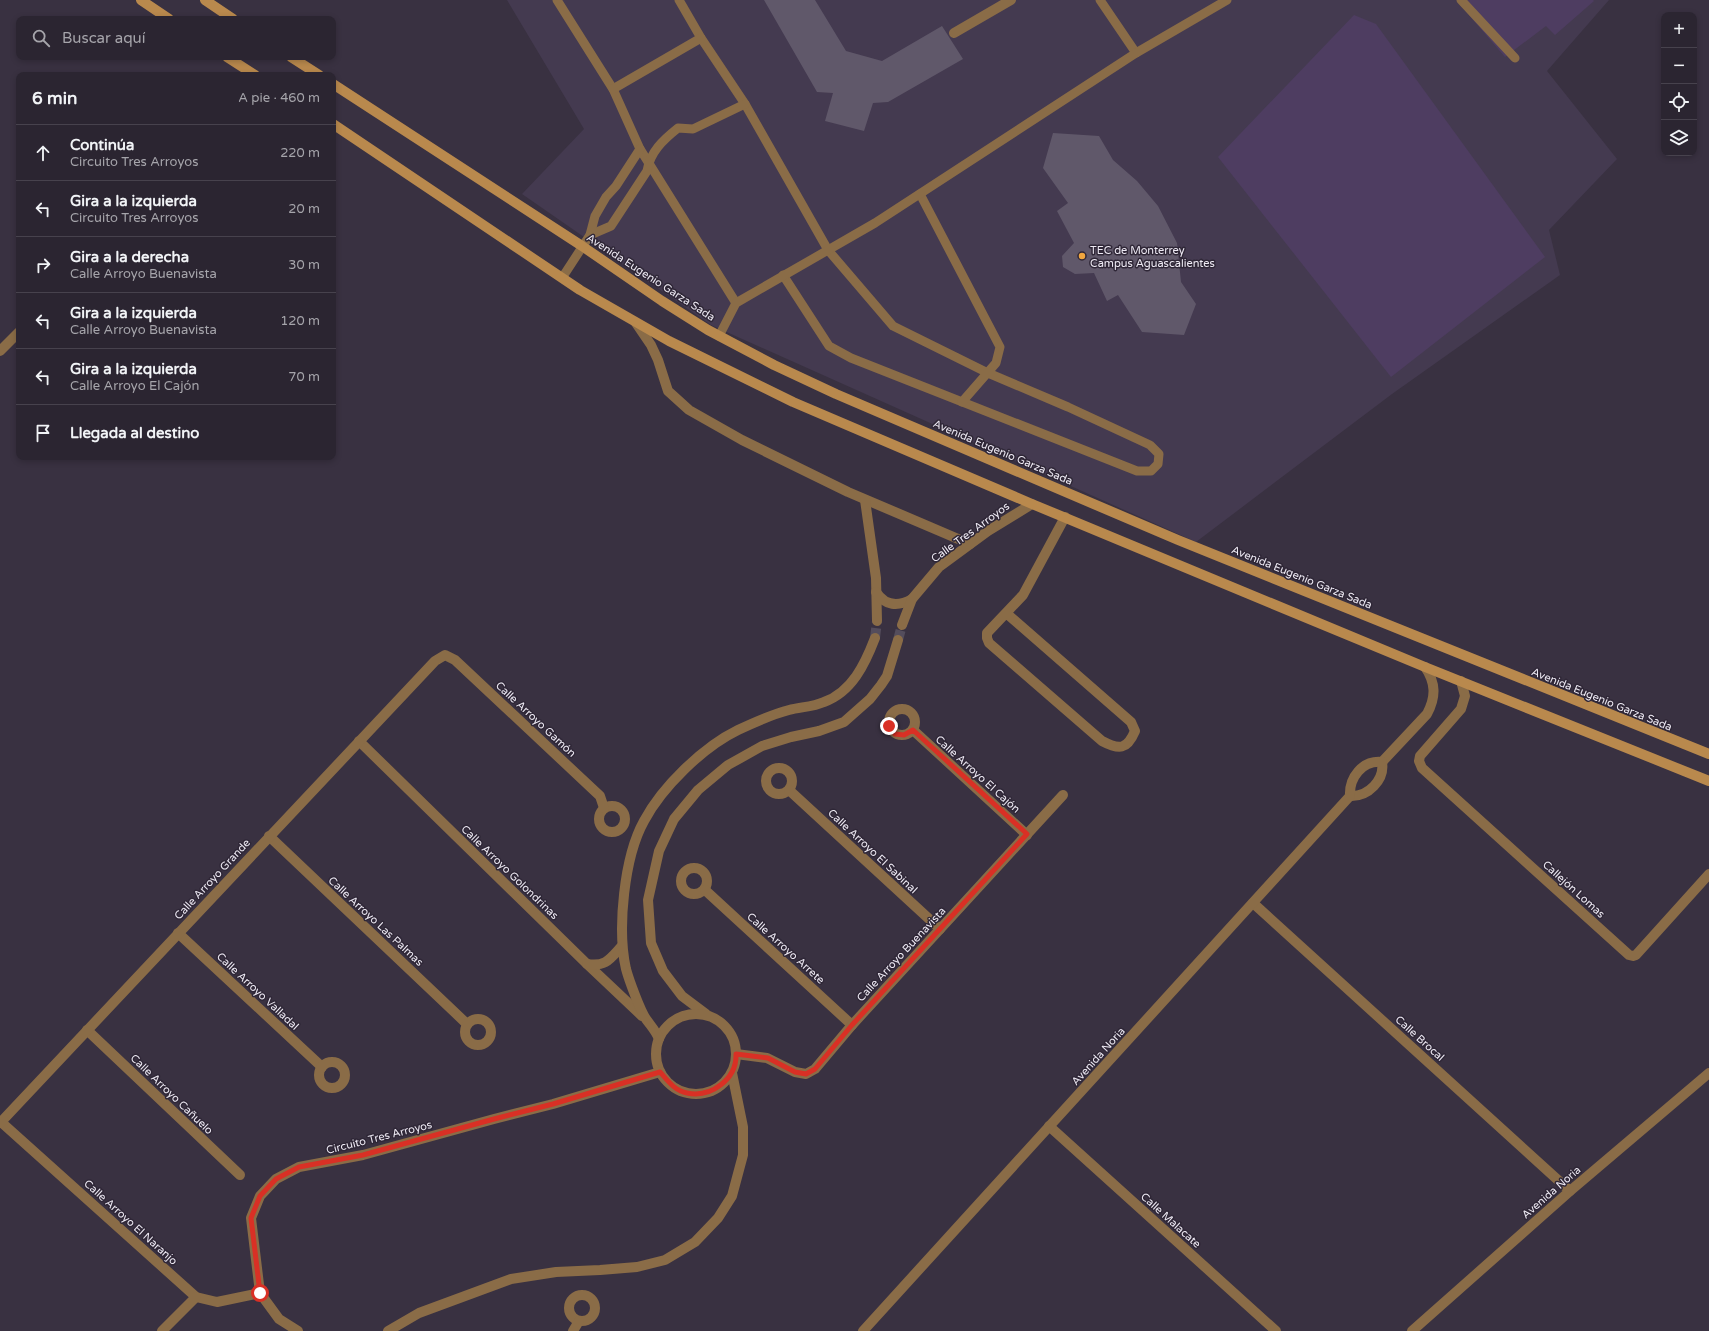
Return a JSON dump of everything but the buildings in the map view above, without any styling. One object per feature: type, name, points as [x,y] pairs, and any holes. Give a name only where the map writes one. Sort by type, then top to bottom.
[{"type":"main road","points":[[142,0],[165,16]]},
{"type":"main road","points":[[205,0],[229,16]]},
{"type":"main road","points":[[230,60],[243,72]]},
{"type":"main road","points":[[296,60],[314,72]]},
{"type":"main road","name":"Avenida Eugenio Garza Sada","points":[[336,86],[582,246],[662,301],[719,336],[774,365],[836,394],[1178,540],[1709,754]]},
{"type":"main road","points":[[336,126],[562,278],[636,323],[793,402],[1032,504],[1425,667],[1709,781]]},
{"type":"street","points":[[954,33],[1011,0]]},
{"type":"street","points":[[636,323],[653,350],[668,391],[689,410],[742,440],[865,500],[970,544]]},
{"type":"street","points":[[0,351],[16,335]]},
{"type":"street","points":[[865,500],[876,578],[877,621]]},
{"type":"street","name":"Calle Tres Arroyos","points":[[902,625],[912,599],[939,567],[1009,517],[1032,504]]},
{"type":"street","points":[[1006,613],[1131,722],[1135,731],[1131,742],[1123,747],[1113,747],[1102,742],[989,643],[987,638],[987,633],[1023,595],[1065,517]]},
{"type":"street","points":[[876,592],[886,603],[894,605],[901,604],[912,599]]},
{"type":"street","points":[[659,1039],[655,1030],[645,1018],[626,970],[622,946],[623,908],[629,860],[644,822],[666,788],[698,757],[737,730],[787,710],[824,702],[842,692],[858,675],[868,657],[875,638]]},
{"type":"street","points":[[706,1014],[692,1014],[678,1018],[661,1033],[656,1046],[656,1059],[660,1072],[673,1087],[686,1093],[700,1094],[713,1090],[724,1082],[732,1073],[736,1060],[736,1046],[732,1035],[723,1024],[706,1014],[682,996],[663,971],[650,943],[648,900],[659,851],[674,819],[698,790],[728,765],[762,746],[844,722],[870,699],[887,676],[898,640]]},
{"type":"street","name":"Calle Arroyo Grande","points":[[0,1122],[435,661],[445,655]]},
{"type":"street","name":"Calle Arroyo Gamón","points":[[445,655],[455,660],[600,796],[604,808]]},
{"type":"street","points":[[1350,796],[1365,794],[1371,789],[1382,773],[1382,762],[1427,714],[1431,706],[1434,689],[1433,681],[1425,667]]},
{"type":"street","name":"Callejón Lomas","points":[[1461,681],[1465,696],[1461,709],[1420,756],[1419,761],[1422,768],[1629,955],[1636,955],[1709,874]]},
{"type":"street","name":"Calle Arroyo El Cajón","points":[[913,730],[1027,834]]},
{"type":"street","name":"Calle Arroyo Golondrinas","points":[[359,741],[587,964],[645,1018]]},
{"type":"street","name":"Avenida Noria","points":[[863,1331],[1350,796],[1350,788],[1355,775],[1370,762],[1382,762]]},
{"type":"street","name":"Calle Arroyo El Sabinal","points":[[789,790],[940,929]]},
{"type":"street","name":"Calle Arroyo Buenavista","points":[[736,1054],[768,1058],[795,1072],[806,1074],[815,1069],[852,1025],[1063,795]]},
{"type":"street","name":"Calle Arroyo Las Palmas","points":[[269,836],[467,1024]]},
{"type":"street","name":"Calle Arroyo Arrete","points":[[704,890],[852,1025]]},
{"type":"street","name":"Calle Brocal","points":[[1253,903],[1570,1191]]},
{"type":"street","name":"Calle Arroyo Valladal","points":[[178,933],[322,1067]]},
{"type":"street","points":[[587,964],[598,966],[609,961],[622,946]]},
{"type":"street","name":"Calle Arroyo Cañuelo","points":[[87,1030],[240,1175]]},
{"type":"street","name":"Circuito Tres Arroyos","points":[[298,1331],[279,1319],[260,1293],[251,1218],[260,1196],[276,1179],[299,1167],[369,1154],[553,1104],[660,1072]]},
{"type":"street","points":[[388,1331],[419,1313],[511,1279],[556,1272],[637,1267],[665,1260],[695,1242],[718,1218],[732,1196],[743,1155],[743,1127],[732,1073]]},
{"type":"street","name":"Avenida Noria","points":[[1412,1331],[1570,1191],[1709,1073]]},
{"type":"street","name":"Calle Arroyo El Naranjo","points":[[0,1122],[196,1297],[217,1302],[260,1293]]},
{"type":"street","name":"Calle Malacate","points":[[1050,1126],[1276,1331]]},
{"type":"street","points":[[162,1331],[196,1297]]},
{"type":"street","points":[[573,1331],[578,1321]]},
{"type":"lane","points":[[557,0],[613,89],[640,149],[648,163],[736,303]]},
{"type":"lane","points":[[679,0],[701,38],[745,104],[828,250],[893,326],[988,373],[1068,407],[1150,445],[1159,454],[1158,464],[1151,471],[1137,471],[851,358],[829,346],[783,275]]},
{"type":"lane","points":[[1100,0],[1136,53]]},
{"type":"lane","points":[[719,336],[736,303],[875,223],[1136,53],[1227,0]]},
{"type":"lane","points":[[1461,0],[1515,58]]},
{"type":"lane","points":[[613,89],[701,38]]},
{"type":"lane","points":[[590,235],[612,226],[647,171],[648,163],[661,141],[678,128],[693,129],[745,104]]},
{"type":"lane","points":[[562,278],[590,235],[595,216],[640,149]]},
{"type":"lane","points":[[920,194],[1000,346],[996,363],[962,402]]},
{"type":"shaded area","name":"TEC de Monterrey Campus Aguascalientes","points":[[507,0],[1609,0],[1547,71],[1617,159],[1549,230],[1560,275],[1392,394],[1196,542],[711,325],[522,194],[584,129]]},
{"type":"shaded area","points":[[1456,0],[1594,1],[1555,35],[1546,26],[1505,57]]},
{"type":"shaded area","points":[[1354,15],[1376,24],[1545,257],[1391,377],[1218,157]]},
{"type":"tunnel","points":[[875,638],[877,621]]},
{"type":"tunnel","points":[[898,640],[902,625]]},
{"type":"place","name":"TEC de Monterrey Campus Aguascalientes","points":[[1082,256]]},
{"type":"route","points":[[260,1293],[251,1218],[260,1196],[276,1179],[299,1167],[333,1162],[387,1149],[553,1104],[660,1072],[673,1087],[686,1093],[700,1094],[713,1090],[724,1082],[732,1073],[736,1060],[736,1054],[768,1058],[795,1072],[806,1074],[815,1069],[852,1025],[1027,834],[913,730],[904,735],[895,734],[889,726]]}]
